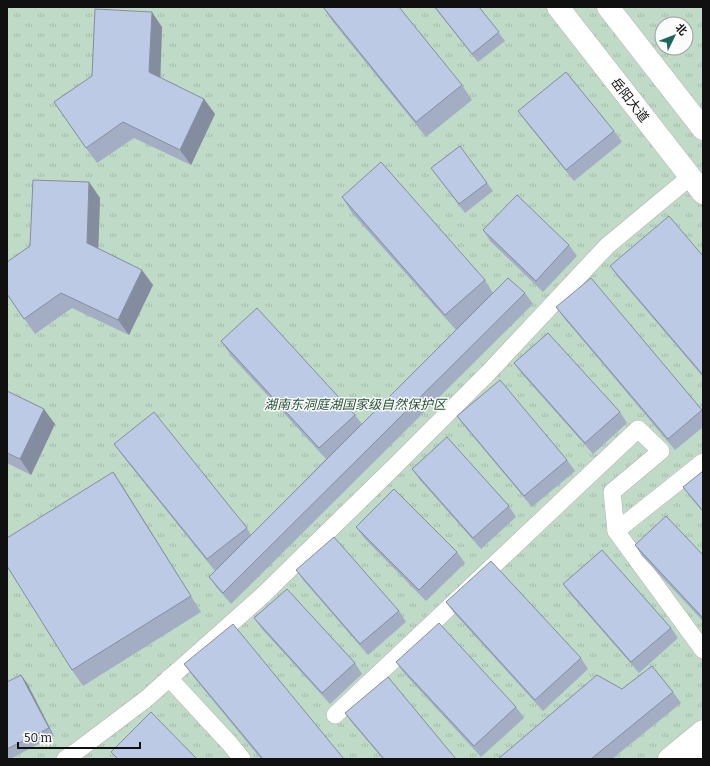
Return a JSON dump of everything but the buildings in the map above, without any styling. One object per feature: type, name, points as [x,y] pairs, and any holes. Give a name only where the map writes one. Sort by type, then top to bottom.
[{"type":"main road","name":"岳阳大道","points":[[558,7],[697,185]]},
{"type":"main road","points":[[608,7],[703,129]]},
{"type":"main road","points":[[669,759],[703,731]]},
{"type":"main road","points":[[696,759],[703,754]]},
{"type":"street","points":[[65,759],[146,699],[262,596],[488,373],[607,246],[697,185]]},
{"type":"street","points":[[335,715],[638,429],[661,451],[612,492],[616,531],[703,650]]},
{"type":"street","points":[[616,531],[703,462]]},
{"type":"street","points":[[169,678],[242,759]]},
{"type":"green space","name":"湖南东洞庭湖国家级自然保护区","points":[[7,7],[703,7],[703,759],[7,759]]}]
